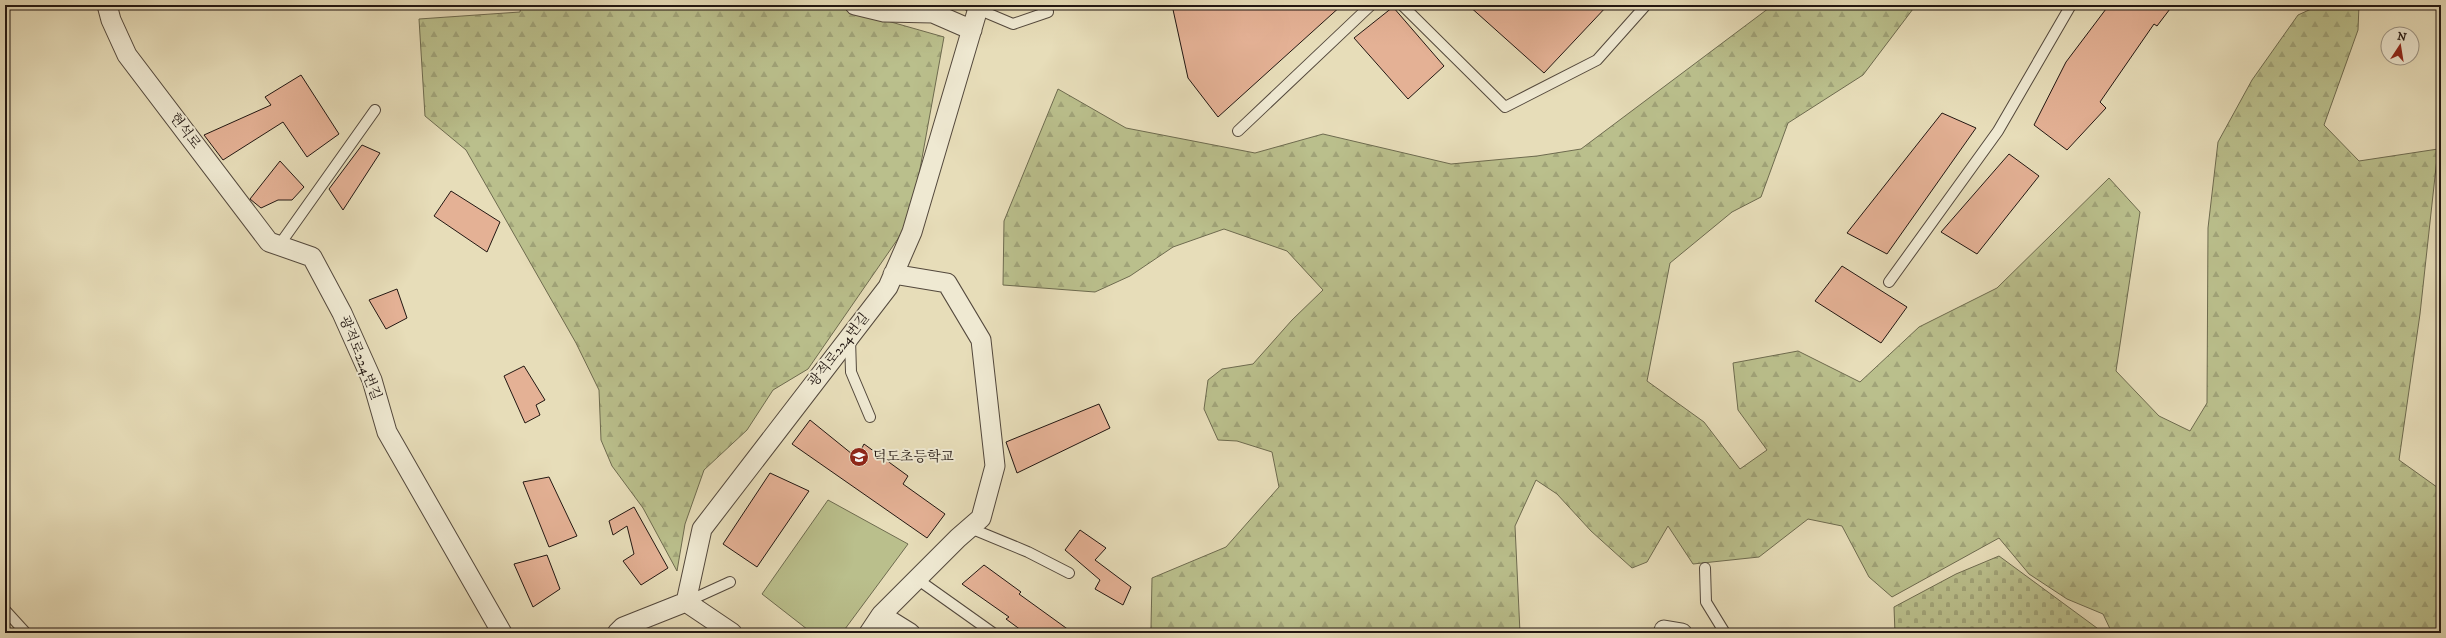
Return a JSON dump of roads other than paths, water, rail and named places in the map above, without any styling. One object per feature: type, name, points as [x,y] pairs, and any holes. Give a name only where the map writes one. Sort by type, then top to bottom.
[{"type":"street","name":"현석로","points":[[106,5],[111,20],[127,54],[269,242],[280,244]]},
{"type":"street","points":[[855,5],[884,12],[933,13],[972,30]]},
{"type":"street","name":"광적로224번길","points":[[686,602],[702,529],[888,287],[912,232],[972,30],[975,7]]},
{"type":"street","name":"광적로224번길","points":[[280,244],[312,257],[342,313],[372,380],[387,432],[502,633]]},
{"type":"street","points":[[869,633],[882,615],[980,518],[995,466],[981,340],[946,283],[894,274]]},
{"type":"street","points":[[617,633],[623,627],[686,602],[732,633]]},
{"type":"street","points":[[882,615],[910,633]]},
{"type":"lane","points":[[1238,131],[1371,5]]},
{"type":"lane","points":[[1402,5],[1505,107],[1597,60],[1646,5]]},
{"type":"lane","points":[[1890,282],[1998,131],[2071,5]]},
{"type":"lane","points":[[975,7],[1013,24],[1048,12]]},
{"type":"lane","points":[[280,244],[375,110]]},
{"type":"lane","points":[[850,335],[851,372],[870,417]]},
{"type":"lane","points":[[970,528],[1028,552],[1069,573]]},
{"type":"lane","points":[[1705,568],[1706,602],[1725,633]]},
{"type":"lane","points":[[917,579],[993,633]]},
{"type":"lane","points":[[686,602],[730,582]]},
{"type":"lane","points":[[5,610],[26,633]]},
{"type":"place","name":"덕도초등학교","points":[[859,457]]}]
